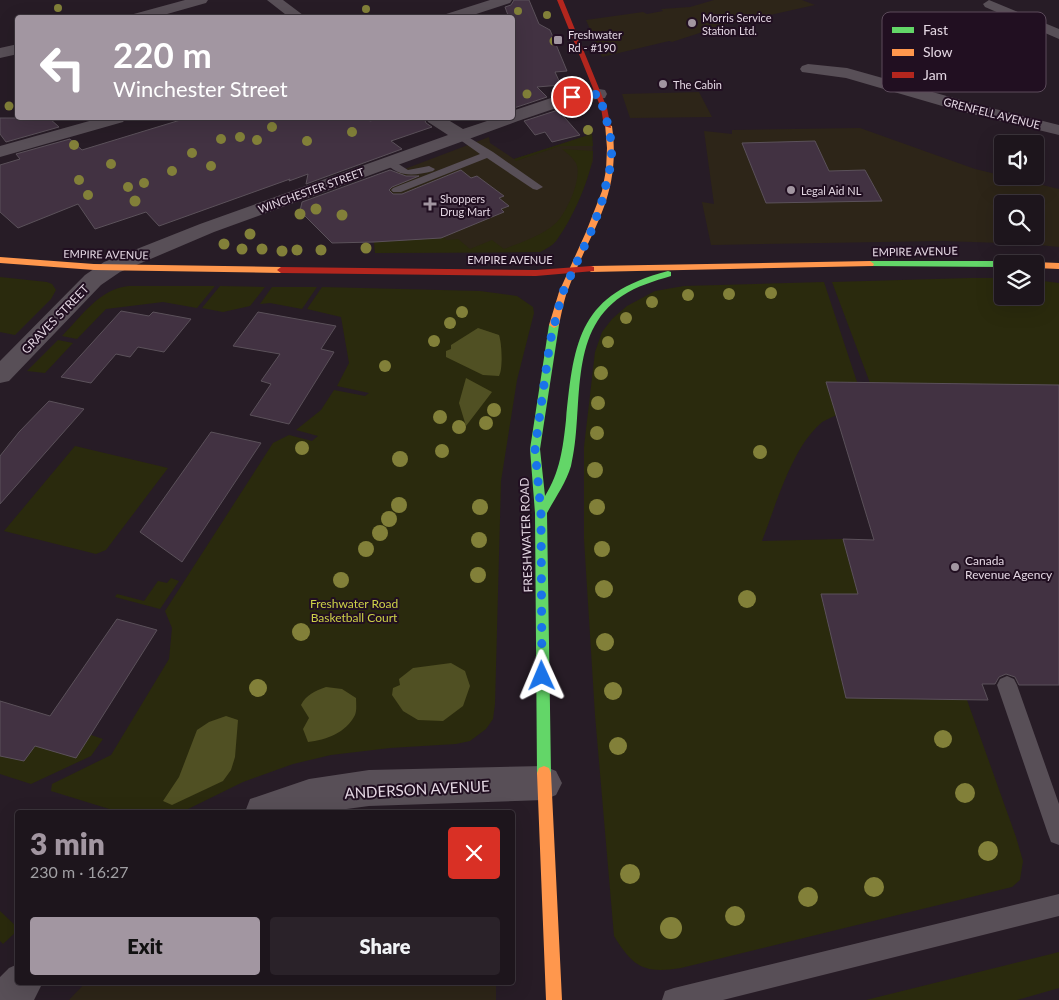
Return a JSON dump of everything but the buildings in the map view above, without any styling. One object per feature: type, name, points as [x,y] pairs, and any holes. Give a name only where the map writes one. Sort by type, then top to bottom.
[{"type":"main road","name":"FRESHWATER ROAD","points":[[554,1000],[544,783],[541,513],[535,449],[550,342],[562,294],[572,270],[584,249],[601,205],[612,160],[610,132],[599,94],[560,0]]},
{"type":"main road","name":"EMPIRE AVENUE","points":[[0,260],[112,267],[536,273],[572,270],[698,267],[994,264]]},
{"type":"main road","points":[[1044,265],[1059,266]]},
{"type":"main road","points":[[541,513],[566,464],[581,346],[589,322],[616,296],[632,287],[665,275],[698,267]]},
{"type":"street","points":[[146,15],[201,0]]},
{"type":"street","points":[[274,0],[296,15]]},
{"type":"street","points":[[458,15],[506,0]]},
{"type":"street","points":[[990,4],[1008,12]]},
{"type":"street","points":[[1046,28],[1059,34]]},
{"type":"street","points":[[0,53],[15,50]]},
{"type":"street","name":"GRENFELL AVENUE","points":[[808,70],[847,73],[882,83]]},
{"type":"street","name":"GRENFELL AVENUE","points":[[913,92],[1059,130]]},
{"type":"street","name":"WINCHESTER STREET","points":[[515,116],[572,97],[599,94]]},
{"type":"street","points":[[0,152],[109,120]]},
{"type":"street","points":[[437,120],[460,136]]},
{"type":"street","name":"WINCHESTER STREET","points":[[112,267],[207,228],[504,120]]},
{"type":"street","name":"GRAVES STREET","points":[[0,375],[93,280],[112,267]]},
{"type":"street","name":"ANDERSON AVENUE","points":[[270,810],[309,796],[369,788],[544,783]]},
{"type":"street","points":[[6,1000],[20,985]]},
{"type":"lane","points":[[460,136],[537,187]]},
{"type":"lane","points":[[397,190],[489,154]]},
{"type":"lane","points":[[389,161],[403,173],[408,174],[441,167],[458,166]]},
{"type":"lane","points":[[1007,685],[1059,834]]},
{"type":"lane","points":[[674,1000],[1059,905]]},
{"type":"shaded area","points":[[714,0],[802,0],[815,5],[724,25],[672,42],[669,41],[602,57],[586,20],[643,12],[647,14],[663,11],[661,9],[690,7]]},
{"type":"shaded area","points":[[699,92],[712,117],[630,118],[622,94]]},
{"type":"shaded area","points":[[860,128],[975,169],[994,174],[994,185],[1042,185],[1059,189],[1059,247],[1039,245],[1044,245],[1044,195],[994,195],[994,243],[942,241],[711,245],[702,202],[714,204],[704,131],[732,134],[732,130]]},
{"type":"shaded area","points":[[592,134],[593,161],[580,197],[556,241],[540,252],[375,253],[373,229],[339,194],[489,137],[490,143],[514,159]]},
{"type":"shaded area","points":[[478,328],[499,335],[502,356],[499,376],[483,375],[446,357],[446,351],[451,349],[451,345]]},
{"type":"shaded area","points":[[466,378],[492,392],[466,426],[459,403]]},
{"type":"shaded area","points":[[451,663],[465,671],[470,686],[463,706],[443,721],[418,720],[403,711],[392,695],[393,688],[400,685],[399,679],[413,668]]},
{"type":"shaded area","points":[[326,687],[342,689],[356,698],[355,715],[341,731],[322,739],[308,742],[303,729],[309,718],[301,705],[311,694]]},
{"type":"shaded area","points":[[226,716],[238,720],[235,757],[231,770],[223,781],[172,805],[163,801],[179,777],[197,730],[209,722]]},
{"type":"shaded area","points":[[83,985],[496,985],[496,1000],[69,1000]]},
{"type":"green space","points":[[592,134],[593,146],[560,146],[516,161],[514,159]]},
{"type":"green space","points":[[562,149],[593,151],[592,161],[580,197],[562,233],[554,243],[540,252],[375,253],[373,229],[341,193],[391,241],[458,239],[470,249],[492,240],[504,249],[544,232],[556,223],[565,211],[576,185],[578,169],[576,163]]},
{"type":"green space","points":[[0,277],[47,282],[52,284],[56,290],[51,299],[15,335],[0,332]]},
{"type":"green space","points":[[994,278],[994,305],[1044,305],[1044,281],[1059,283],[1059,385],[870,383],[832,282]]},
{"type":"green space","points":[[824,282],[857,382],[827,382],[837,415],[820,424],[801,448],[785,479],[762,541],[843,539],[858,594],[821,594],[846,698],[967,700],[1016,837],[1023,861],[1020,880],[1012,887],[681,968],[668,970],[649,969],[641,966],[627,955],[614,936],[595,715],[584,539],[584,447],[595,352],[602,332],[612,319],[627,306],[655,291],[684,286]]},
{"type":"green space","points":[[129,286],[215,286],[197,308],[163,302],[106,309],[77,339],[62,336],[100,298],[109,292]]},
{"type":"green space","points":[[220,286],[265,287],[250,306],[223,312],[202,308]]},
{"type":"green space","points":[[272,287],[317,287],[302,309],[270,303],[260,304]]},
{"type":"green space","name":"Freshwater Road Basketball Court","points":[[322,287],[480,291],[517,296],[533,307],[534,313],[517,380],[501,481],[493,719],[486,729],[470,741],[456,744],[390,748],[331,755],[293,764],[243,782],[186,810],[113,810],[51,791],[52,784],[111,755],[169,659],[172,628],[165,611],[273,443],[289,435],[312,441],[318,436],[296,430],[321,410],[334,390],[365,396],[369,393],[337,386],[349,363],[341,317],[307,309]]},
{"type":"green space","points":[[58,340],[73,343],[45,373],[27,371]]},
{"type":"green space","points":[[75,446],[168,468],[106,550],[96,554],[4,531]]},
{"type":"green space","points":[[171,578],[179,581],[160,609],[115,597],[117,594],[144,601],[158,581],[167,583]]},
{"type":"green space","points":[[91,735],[103,739],[91,756],[31,784],[0,774],[0,756],[24,761],[35,746]]},
{"type":"green space","points":[[0,911],[15,925],[15,933],[3,944],[0,941]]},
{"type":"green space","points":[[1059,952],[1059,988],[1017,1000],[866,1000]]},
{"type":"traffic: fast","points":[[870,264],[994,264]]},
{"type":"traffic: fast","points":[[541,513],[558,484],[565,466],[578,362],[583,341],[591,322],[603,307],[619,294],[640,283],[668,274]]},
{"type":"traffic: fast","points":[[544,773],[541,513],[535,449],[554,325]]},
{"type":"traffic: slow","points":[[554,325],[563,292],[591,232],[606,191],[610,170],[611,148],[608,126]]},
{"type":"traffic: slow","points":[[0,260],[94,267],[281,270]]},
{"type":"traffic: slow","points":[[591,269],[870,264]]},
{"type":"traffic: slow","points":[[1044,265],[1059,266]]},
{"type":"traffic: slow","points":[[544,773],[554,1000]]},
{"type":"traffic: jam","points":[[560,0],[604,108],[608,126]]},
{"type":"traffic: jam","points":[[281,270],[536,273],[591,269]]},
{"type":"place","name":"Morris Service Station Ltd.","points":[[692,23]]},
{"type":"place","name":"Freshwater Rd - #190","points":[[558,40]]},
{"type":"place","name":"The Cabin","points":[[663,84]]},
{"type":"place","name":"Legal Aid NL","points":[[791,190]]},
{"type":"place","name":"Shoppers Drug Mart","points":[[430,204]]},
{"type":"place","name":"Canada Revenue Agency","points":[[955,567]]},
{"type":"route","points":[[542,676],[541,513],[535,449],[550,342],[562,294],[572,270],[584,249],[601,205],[612,160],[610,132],[599,94],[572,97]]}]
